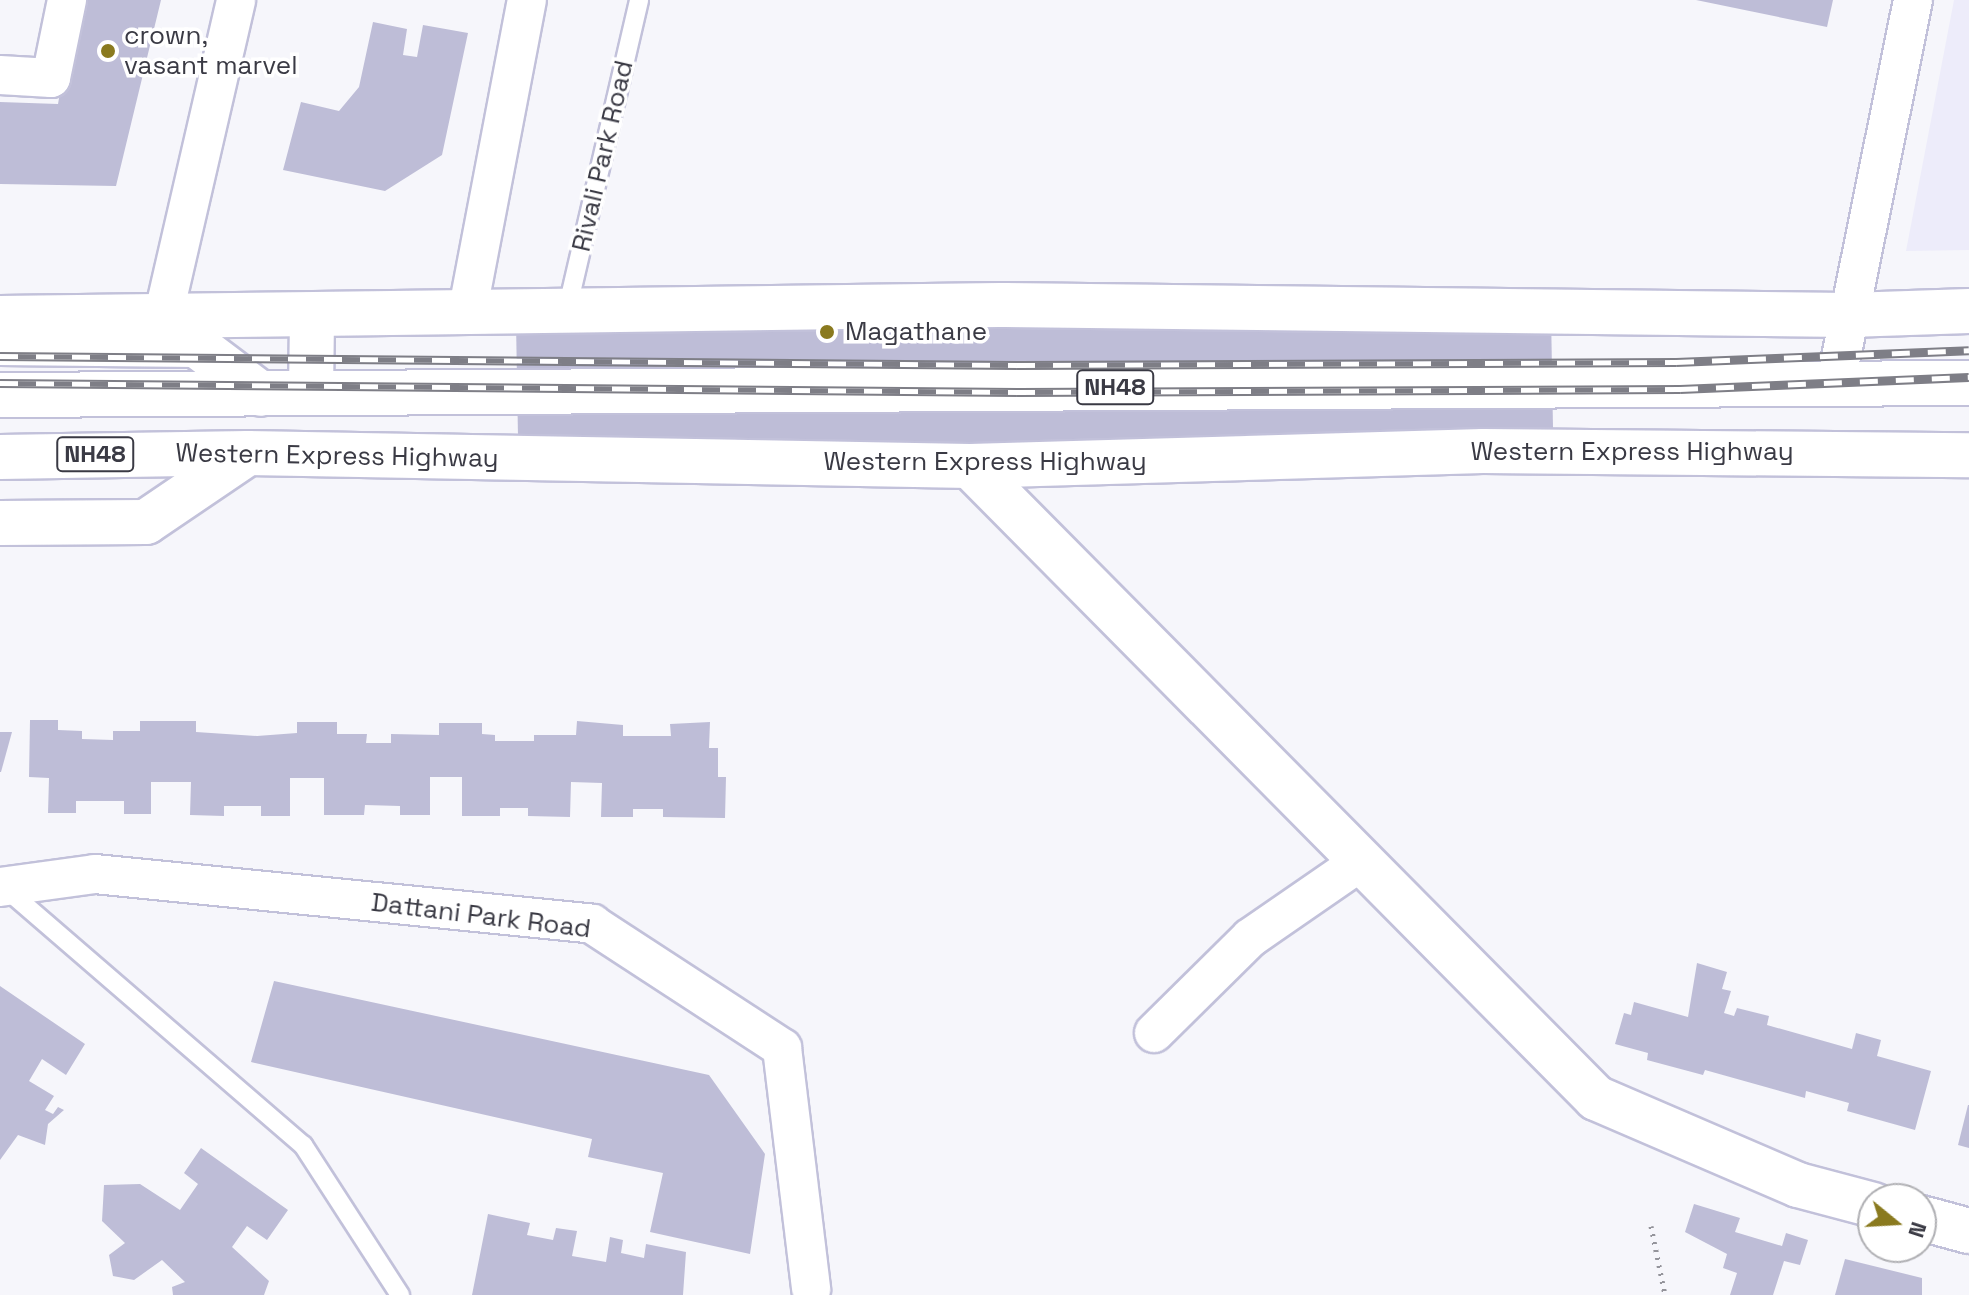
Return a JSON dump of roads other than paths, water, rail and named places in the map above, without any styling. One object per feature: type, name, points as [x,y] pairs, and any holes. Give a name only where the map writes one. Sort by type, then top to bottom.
[{"type":"main road","points":[[0,343],[312,316],[1100,305],[1849,315],[1969,311]]},
{"type":"main road","points":[[311,391],[312,316]]},
{"type":"main road","points":[[0,318],[159,331],[196,345],[261,394]]},
{"type":"main road","name":"NH48","points":[[0,395],[1969,383]]},
{"type":"main road","name":"Western Express Highway","points":[[0,457],[248,453],[970,466],[1483,451],[1969,455]]},
{"type":"main road","points":[[0,523],[146,522],[248,453]]},
{"type":"main road","points":[[970,466],[1596,1098],[1798,1185],[1857,1201]]},
{"type":"main road","points":[[1937,1222],[1969,1231]]},
{"type":"street","points":[[0,75],[51,78],[67,0]]},
{"type":"street","points":[[159,331],[236,0]]},
{"type":"street","points":[[467,314],[527,0]]},
{"type":"street","points":[[1836,382],[1913,0]]},
{"type":"street","points":[[1154,1033],[1250,938],[1363,860]]},
{"type":"street","name":"Dattani Park Road","points":[[2,887],[95,874],[592,924],[782,1048],[811,1289]]},
{"type":"lane","name":"Rivali Park Road","points":[[567,313],[639,0]]},
{"type":"lane","points":[[2,887],[303,1145],[400,1295]]},
{"type":"railway","points":[[0,356],[1017,365],[1676,362],[1969,350]]},
{"type":"railway","points":[[0,383],[1017,392],[1680,389],[1969,377]]},
{"type":"place","name":"crown, vasant marvel","points":[[108,51]]},
{"type":"place","name":"Magathane","points":[[827,332]]}]
